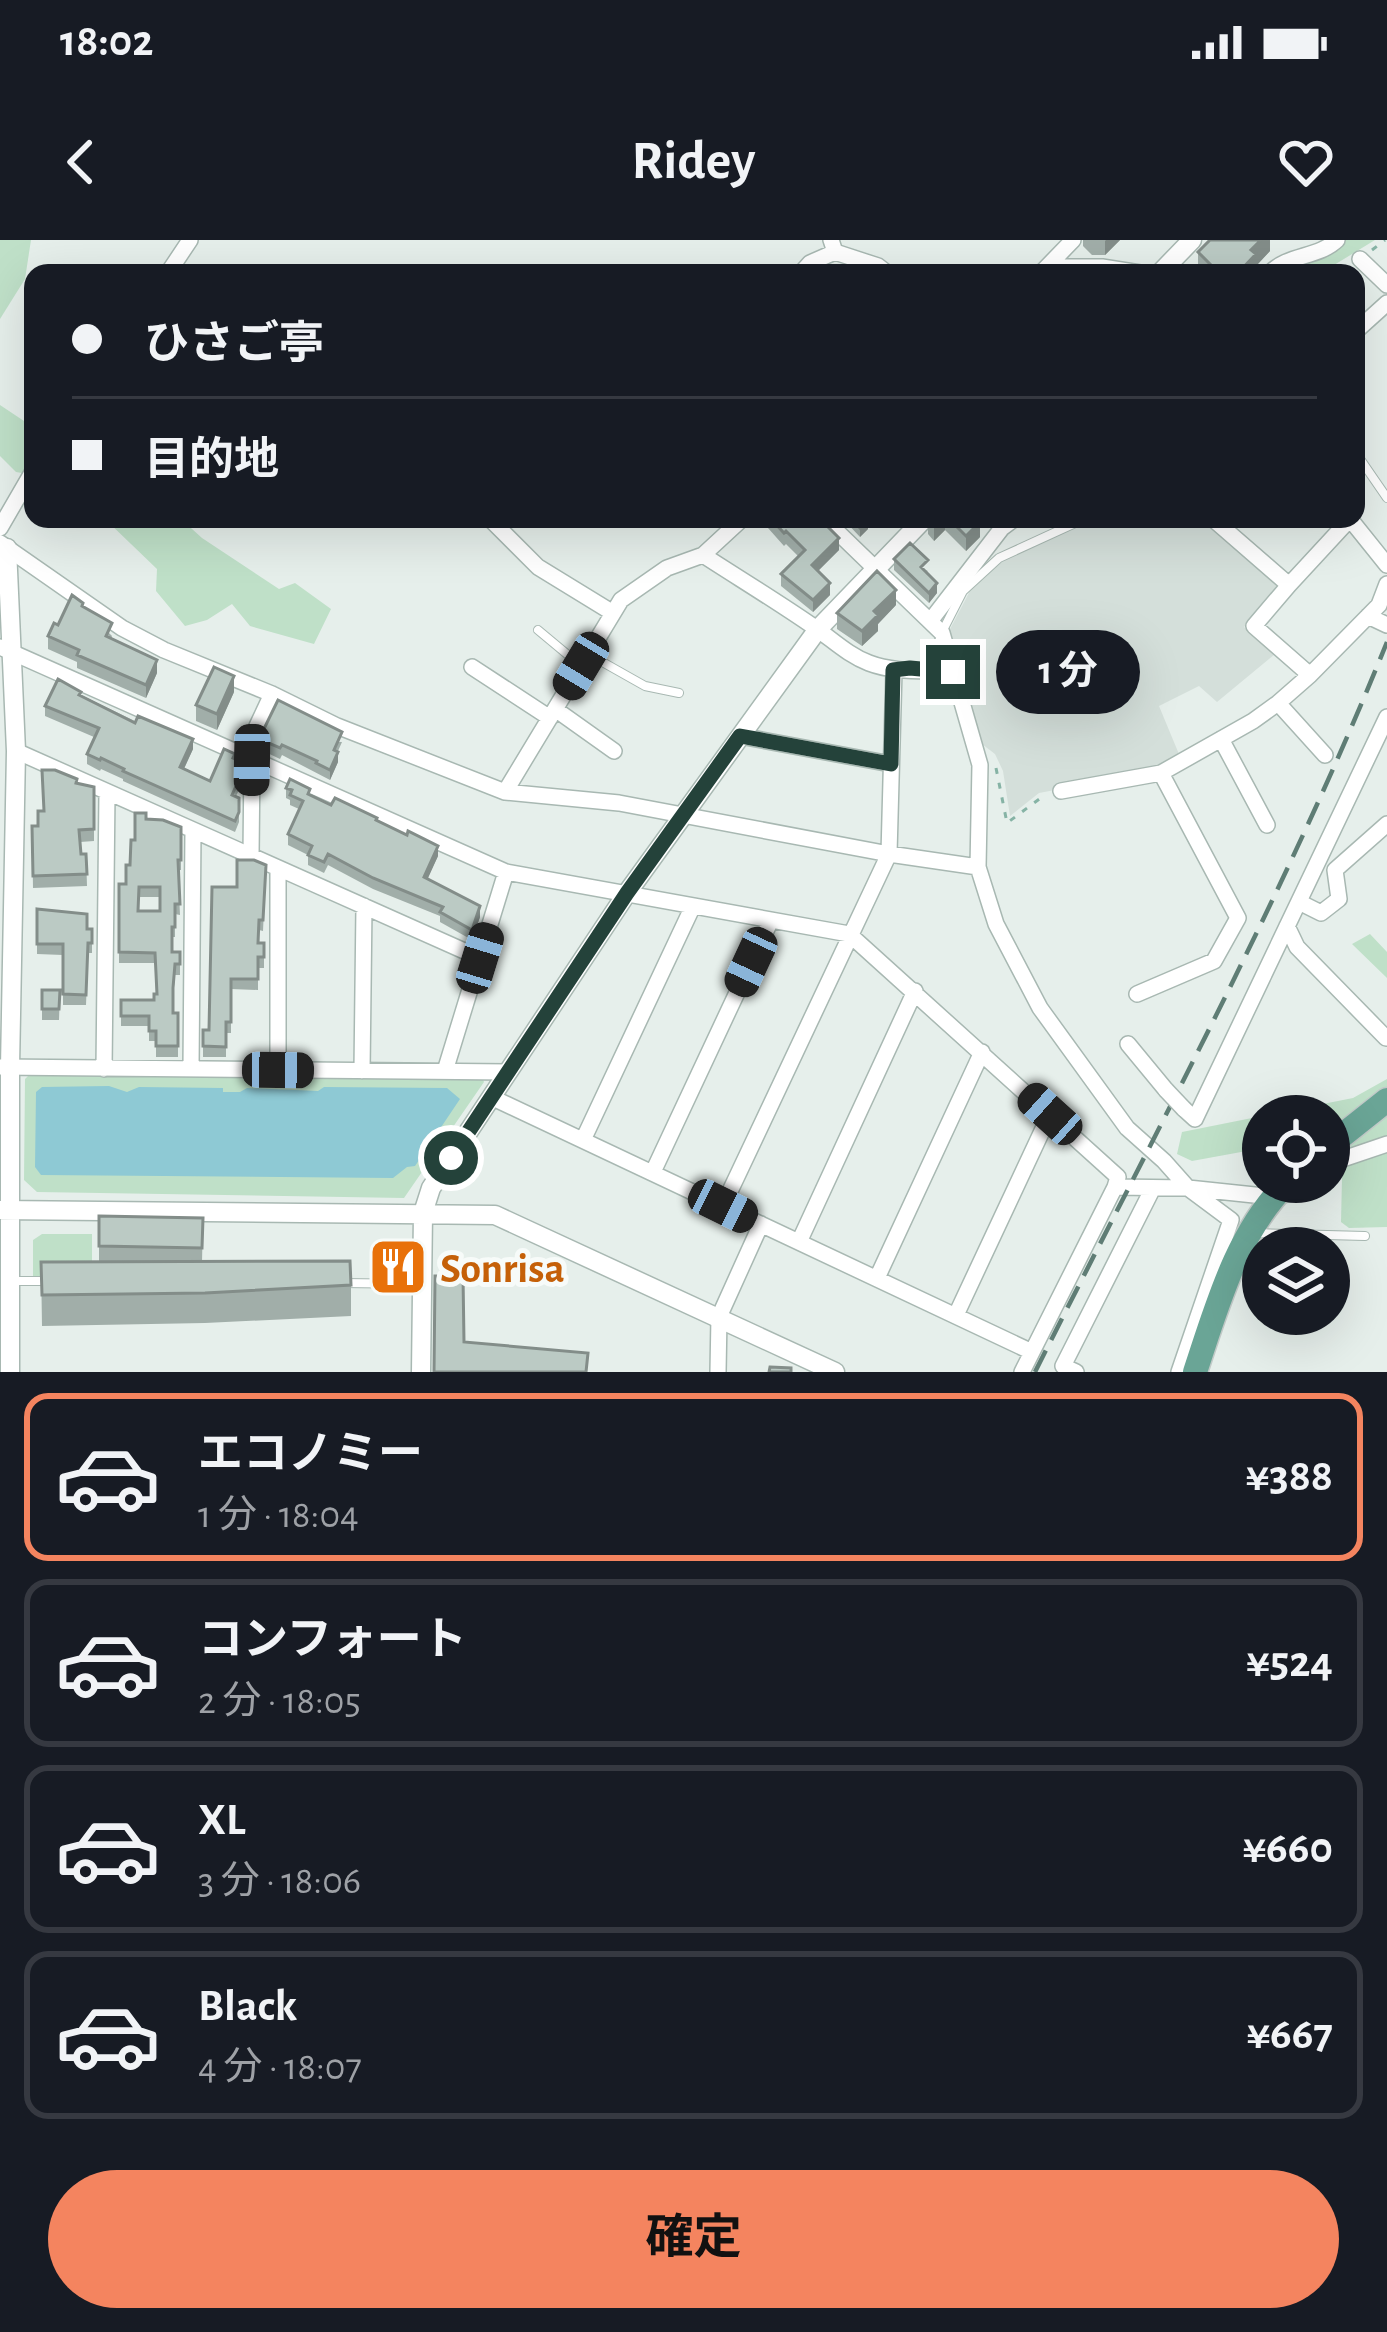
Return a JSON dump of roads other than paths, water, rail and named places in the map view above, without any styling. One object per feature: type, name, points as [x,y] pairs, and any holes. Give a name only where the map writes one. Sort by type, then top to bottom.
[{"type":"main road","points":[[1350,1129],[1387,1100]]},
{"type":"main road","points":[[1195,1372],[1242,1249]]},
{"type":"street","points":[[1050,264],[1073,240]]},
{"type":"street","points":[[1169,264],[1192,240]]},
{"type":"street","points":[[1281,264],[1327,250],[1337,240]]},
{"type":"street","points":[[808,264],[833,246],[874,264]]},
{"type":"street","points":[[1360,259],[1387,286]]},
{"type":"street","points":[[0,528],[24,487]]},
{"type":"street","points":[[499,528],[538,567],[613,613]]},
{"type":"street","points":[[505,792],[621,601],[667,568],[703,555],[732,528]]},
{"type":"street","points":[[834,528],[936,627],[980,765],[978,867],[996,924],[1040,1008],[1127,1128],[1187,1188],[1231,1220],[1179,1372]]},
{"type":"street","points":[[421,1372],[423,1213],[431,1189],[682,814],[818,629],[915,528]]},
{"type":"street","points":[[936,627],[999,528]]},
{"type":"street","points":[[1223,528],[1289,585]]},
{"type":"street","points":[[1310,675],[1254,626],[1342,528]]},
{"type":"street","points":[[1357,528],[1387,565]]},
{"type":"street","points":[[4,545],[5,649],[16,751],[7,864],[5,1067],[10,1372]]},
{"type":"street","points":[[4,545],[122,628],[164,650],[337,726],[505,792],[619,803],[978,867]]},
{"type":"street","points":[[703,555],[868,662],[893,670],[953,672]]},
{"type":"street","points":[[1061,791],[1161,773],[1222,739],[1278,703],[1310,675],[1379,604],[1387,584]]},
{"type":"street","points":[[1368,616],[1387,625]]},
{"type":"street","points":[[5,649],[506,872],[849,934],[1118,1177],[1022,1372]]},
{"type":"street","points":[[472,667],[614,751]]},
{"type":"street","points":[[723,1206],[889,854],[893,670]]},
{"type":"street","points":[[251,856],[248,758],[272,694]]},
{"type":"street","points":[[1278,703],[1325,755]]},
{"type":"street","points":[[1129,1044],[1195,1119],[1387,717]]},
{"type":"street","points":[[740,736],[891,764]]},
{"type":"street","points":[[1222,739],[1267,825]]},
{"type":"street","points":[[16,751],[480,958]]},
{"type":"street","points":[[1137,994],[1214,961],[1238,918],[1161,773]]},
{"type":"street","points":[[104,1069],[107,792]]},
{"type":"street","points":[[1299,902],[1321,913],[1340,899],[1335,870],[1387,824]]},
{"type":"street","points":[[191,1069],[193,830]]},
{"type":"street","points":[[278,868],[278,1070]]},
{"type":"street","points":[[445,1071],[506,872]]},
{"type":"street","points":[[362,1071],[364,906]]},
{"type":"street","points":[[583,1140],[693,906]]},
{"type":"street","points":[[652,1172],[771,920]]},
{"type":"street","points":[[1287,926],[1297,947],[1386,1038]]},
{"type":"street","points":[[799,1242],[915,991]]},
{"type":"street","points":[[877,1278],[982,1052]]},
{"type":"street","points":[[5,1067],[508,1072]]},
{"type":"street","points":[[491,1097],[1032,1352]]},
{"type":"street","points":[[956,1315],[1050,1114]]},
{"type":"street","points":[[1350,1157],[1387,1144]]},
{"type":"street","points":[[1114,1187],[1242,1189]]},
{"type":"street","points":[[1076,1372],[1063,1366],[1154,1188]]},
{"type":"street","points":[[6,1210],[496,1214],[836,1372]]},
{"type":"street","points":[[718,1372],[719,1317],[760,1224]]},
{"type":"lane","points":[[1365,466],[1387,498]]},
{"type":"lane","points":[[936,627],[963,591],[1000,558],[1065,528]]},
{"type":"lane","points":[[538,630],[585,660],[645,686],[679,694]]},
{"type":"lane","points":[[1350,1236],[1365,1236]]},
{"type":"lane","points":[[11,1281],[56,1281]]},
{"type":"lane","points":[[331,1283],[422,1284]]},
{"type":"water","points":[[109,1086],[127,1092],[139,1087],[223,1088],[223,1092],[447,1088],[460,1099],[415,1166],[393,1178],[41,1175],[35,1167],[36,1092],[42,1087]]},
{"type":"railway","points":[[1035,1372],[1263,919],[1387,642]]},
{"type":"place","name":"Sonrisa","points":[[398,1267]]}]
